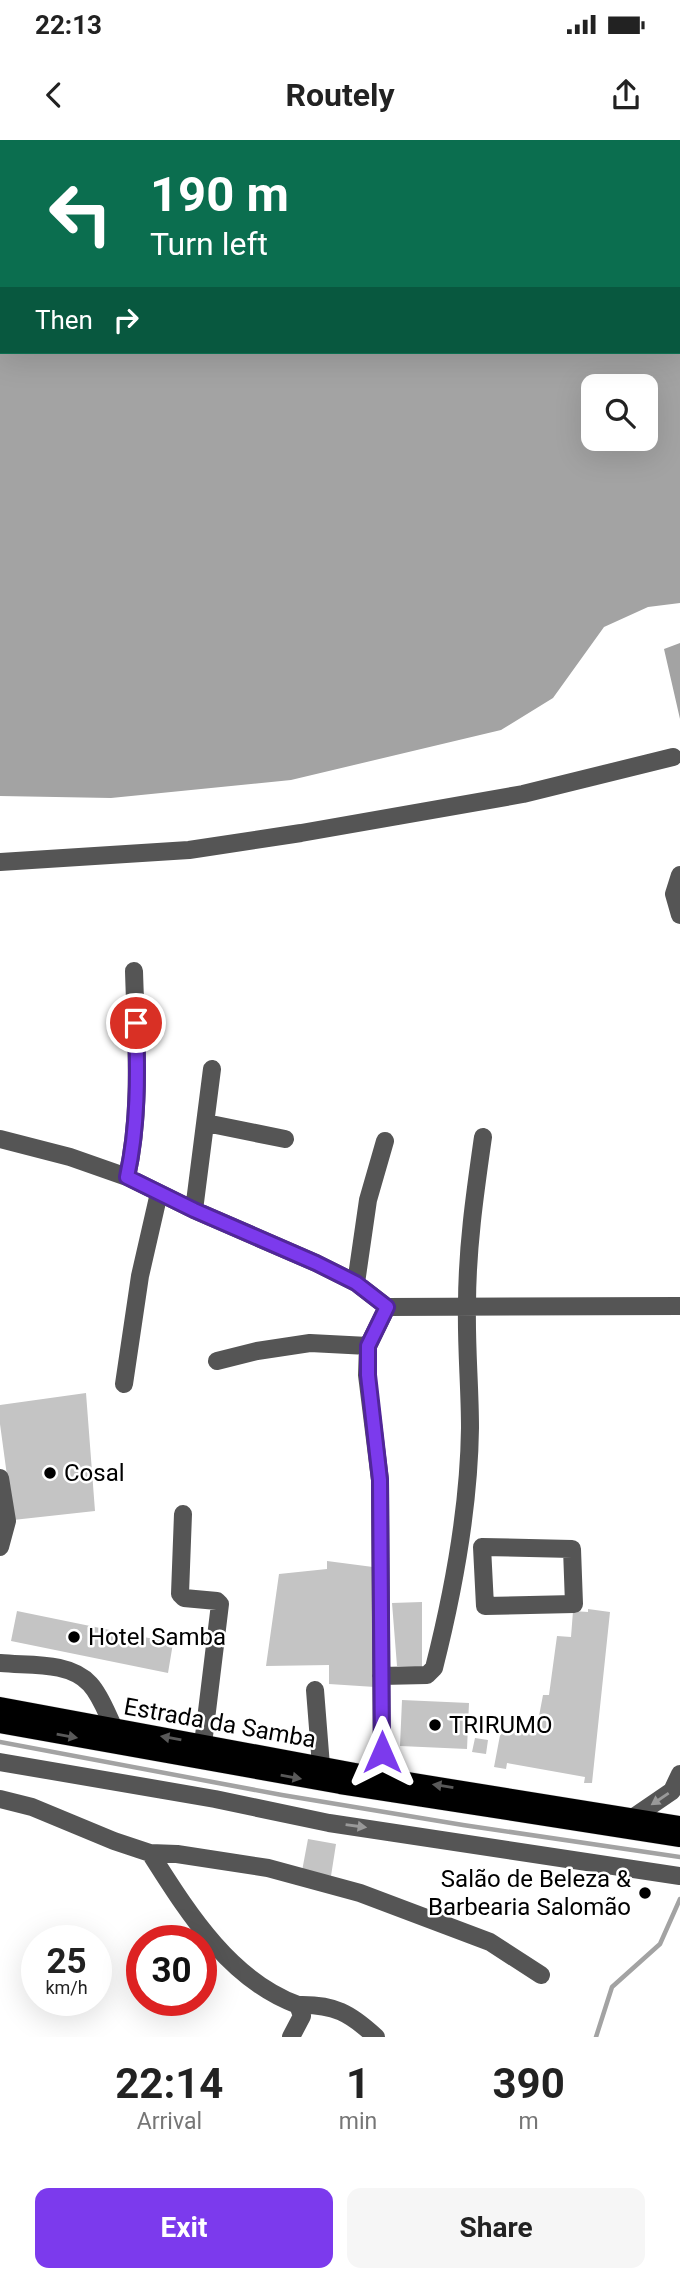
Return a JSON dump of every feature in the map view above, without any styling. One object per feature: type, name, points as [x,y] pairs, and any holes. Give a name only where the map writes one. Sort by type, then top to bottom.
[{"type":"main road","name":"Estrada da Samba","points":[[0,1706],[382,1777],[680,1825]]},
{"type":"main road","name":"Estrada da Samba","points":[[0,1724],[340,1786],[680,1838]]},
{"type":"street","points":[[0,862],[189,850],[300,833],[523,794],[673,757]]},
{"type":"street","points":[[680,875],[674,894],[680,915]]},
{"type":"street","points":[[127,1177],[132,1153],[138,1076],[134,971]]},
{"type":"street","points":[[194,1210],[212,1069]]},
{"type":"street","points":[[206,1123],[285,1139]]},
{"type":"street","points":[[382,1676],[428,1675],[433,1668],[457,1566],[470,1429],[467,1306],[470,1230],[483,1137]]},
{"type":"street","points":[[0,1139],[70,1157],[127,1177],[194,1210],[316,1263],[356,1283],[387,1307],[680,1306]]},
{"type":"street","points":[[356,1283],[368,1200],[385,1141]]},
{"type":"street","points":[[124,1384],[140,1276],[159,1193]]},
{"type":"street","points":[[382,1777],[380,1480],[368,1375],[368,1346],[387,1307]]},
{"type":"street","points":[[217,1361],[257,1351],[310,1343],[368,1346]]},
{"type":"street","points":[[0,1478],[7,1521],[0,1547]]},
{"type":"street","points":[[183,1514],[180,1594],[184,1598],[217,1601],[220,1604],[203,1744]]},
{"type":"street","points":[[482,1547],[572,1549],[574,1604],[485,1606],[483,1568],[482,1547]]},
{"type":"street","points":[[457,1566],[483,1568]]},
{"type":"street","points":[[0,1663],[55,1667],[74,1672],[89,1684],[114,1728]]},
{"type":"street","points":[[315,1690],[321,1766]]},
{"type":"street","points":[[0,1762],[215,1799],[329,1823],[678,1875]]},
{"type":"street","points":[[634,1817],[672,1791],[680,1774]]},
{"type":"street","points":[[0,1799],[32,1807],[105,1838],[150,1853],[177,1854],[268,1868],[360,1893],[490,1942],[541,1975]]},
{"type":"street","points":[[150,1853],[200,1927],[230,1960],[265,1989],[298,2005],[318,2005],[351,2015],[376,2037]]},
{"type":"street","points":[[291,2037],[302,2016],[298,2005]]},
{"type":"shaded area","points":[[0,354],[680,354],[680,603],[648,607],[604,627],[553,698],[501,730],[291,780],[111,798],[0,796]]},
{"type":"shaded area","points":[[680,643],[680,719],[664,649]]},
{"type":"building","points":[[86,1393],[95,1511],[13,1520],[0,1424],[0,1405]]},
{"type":"building","points":[[327,1561],[373,1567],[375,1687],[329,1684],[329,1665],[266,1666],[279,1574],[327,1569]]},
{"type":"building","points":[[422,1602],[422,1667],[397,1666],[392,1603]]},
{"type":"building","points":[[588,1609],[610,1612],[592,1783],[584,1783],[585,1777],[507,1763],[506,1769],[494,1767],[501,1730],[508,1731],[509,1727],[536,1732],[543,1695],[549,1695],[557,1636],[571,1637],[573,1611],[588,1612]]},
{"type":"building","points":[[17,1611],[173,1643],[168,1673],[11,1641]]},
{"type":"building","name":"TRIRUMO","points":[[402,1700],[469,1703],[467,1749],[400,1746]]},
{"type":"building","points":[[475,1738],[488,1740],[486,1754],[472,1752]]},
{"type":"building","points":[[308,1839],[336,1844],[331,1876],[302,1871]]},
{"type":"waterway","points":[[0,1742],[282,1795],[680,1857]]},
{"type":"waterway","points":[[596,2037],[612,1987],[660,1944],[680,1899]]},
{"type":"place","name":"Cosal","points":[[50,1473]]},
{"type":"place","name":"Hotel Samba","points":[[74,1637]]},
{"type":"place","name":"TRIRUMO","points":[[435,1725]]},
{"type":"place","name":"Salão de Beleza & Barbearia Salomão","points":[[645,1893]]},
{"type":"route","points":[[136,1023],[138,1076],[132,1153],[127,1177],[356,1283],[387,1307],[368,1346],[368,1375],[380,1480],[382,1752]]}]
